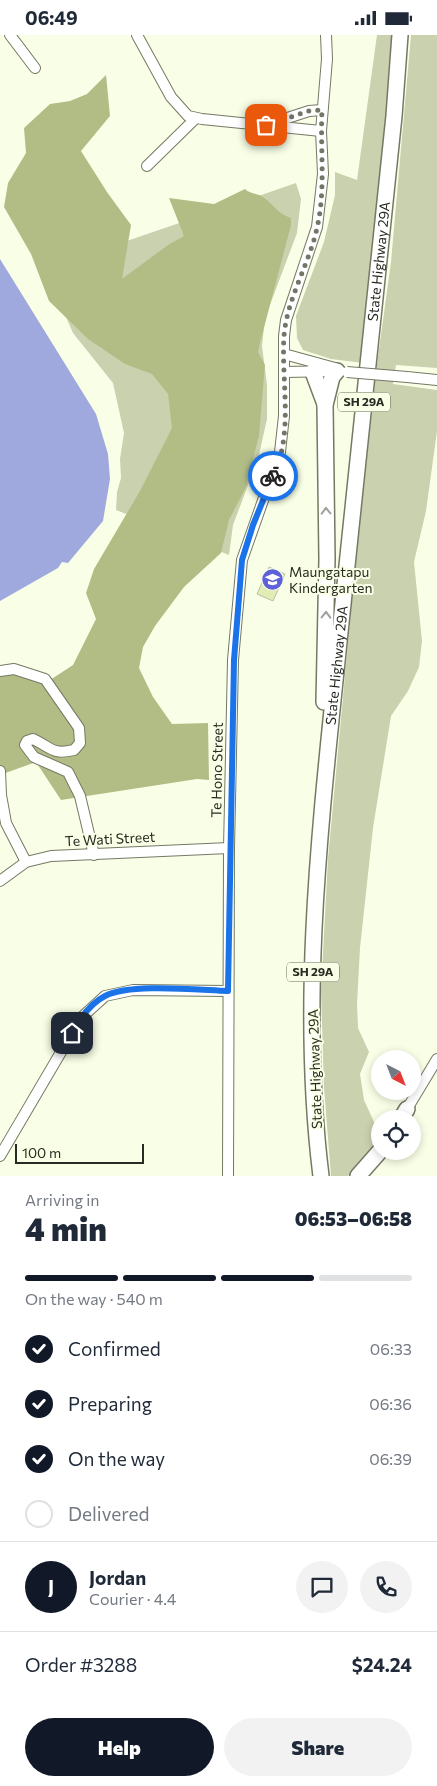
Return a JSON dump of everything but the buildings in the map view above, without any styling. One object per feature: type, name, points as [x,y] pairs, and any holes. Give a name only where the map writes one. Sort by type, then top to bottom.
[{"type":"highway","name":"State Highway 29A","points":[[321,1176],[314,1092],[312,1005],[317,887],[326,768],[394,115],[400,35]]},
{"type":"highway","name":"SH 29A","points":[[313,371],[325,405]]},
{"type":"highway","name":"SH 29A","points":[[326,768],[322,744],[327,559],[325,405],[332,377],[342,371]]},
{"type":"highway","points":[[358,1176],[372,1160]]},
{"type":"street","points":[[10,35],[35,68]]},
{"type":"street","points":[[137,35],[166,90],[182,111],[196,118],[321,131]]},
{"type":"street","name":"Te Hono Street","points":[[228,1176],[229,848],[234,660],[242,560],[280,452],[284,416],[284,336],[290,306],[317,227],[323,174],[321,131],[327,59],[326,35]]},
{"type":"street","points":[[266,125],[309,111],[322,110]]},
{"type":"street","points":[[147,166],[196,118]]},
{"type":"street","points":[[284,355],[334,367],[342,371]]},
{"type":"street","points":[[284,372],[342,371],[437,380]]},
{"type":"street","points":[[0,671],[14,669],[45,679],[79,728],[80,743],[74,750],[58,752],[49,750],[34,739],[27,741],[25,745],[34,757],[68,771],[80,797],[94,855]]},
{"type":"street","points":[[0,771],[0,795],[6,823],[26,863]]},
{"type":"street","name":"Te Wati Street","points":[[0,881],[26,863],[51,856],[229,848]]},
{"type":"street","points":[[0,1156],[81,1018],[105,996],[133,990],[228,991]]},
{"type":"street","points":[[406,1110],[437,1059]]},
{"type":"green space","points":[[377,35],[394,35],[363,363],[331,359],[303,350],[297,338],[296,316],[324,242],[335,195],[335,172],[357,180]]},
{"type":"green space","points":[[411,35],[437,35],[437,368],[396,365],[393,384],[437,390],[437,431],[426,511],[414,562],[422,641],[419,667],[408,691],[391,716],[373,828],[360,948],[357,1004],[358,1028],[369,1052],[360,1074],[364,1100],[371,1115],[371,1153],[348,1176],[331,1176],[324,1088],[321,991],[328,859],[356,557],[377,364],[391,262]]},
{"type":"green space","points":[[106,75],[110,116],[81,151],[131,225],[122,279],[168,245],[184,236],[169,198],[214,204],[245,189],[263,197],[279,212],[291,218],[291,225],[258,352],[265,365],[259,436],[245,489],[229,520],[221,553],[184,587],[155,626],[143,647],[139,668],[153,697],[172,724],[208,723],[209,780],[197,779],[61,800],[36,762],[0,775],[0,674],[26,667],[47,682],[73,665],[96,619],[86,593],[94,569],[140,491],[172,428],[168,394],[152,374],[125,364],[88,339],[49,301],[31,254],[4,207],[8,183],[26,153],[24,128],[50,104],[70,101],[87,94]]},
{"type":"green space","points":[[296,183],[301,199],[297,233],[265,318],[262,346],[267,385],[267,419],[258,459],[233,525],[229,555],[116,510],[117,492],[121,478],[120,459],[124,433],[113,383],[73,333],[45,269]]},
{"type":"water","points":[[0,259],[96,414],[108,454],[110,479],[103,521],[68,563],[62,562],[58,568],[0,601]]},
{"type":"way so far","points":[[266,125],[309,111],[322,110],[323,174],[321,201],[313,244],[286,321],[284,336],[284,416],[280,452],[273,476]]},
{"type":"place","name":"Maungatapu Kindergarten","points":[[273,580]]},
{"type":"route","points":[[72,1033],[81,1018],[105,996],[133,990],[228,991],[229,848],[234,660],[242,560],[253,525],[273,476]]}]
